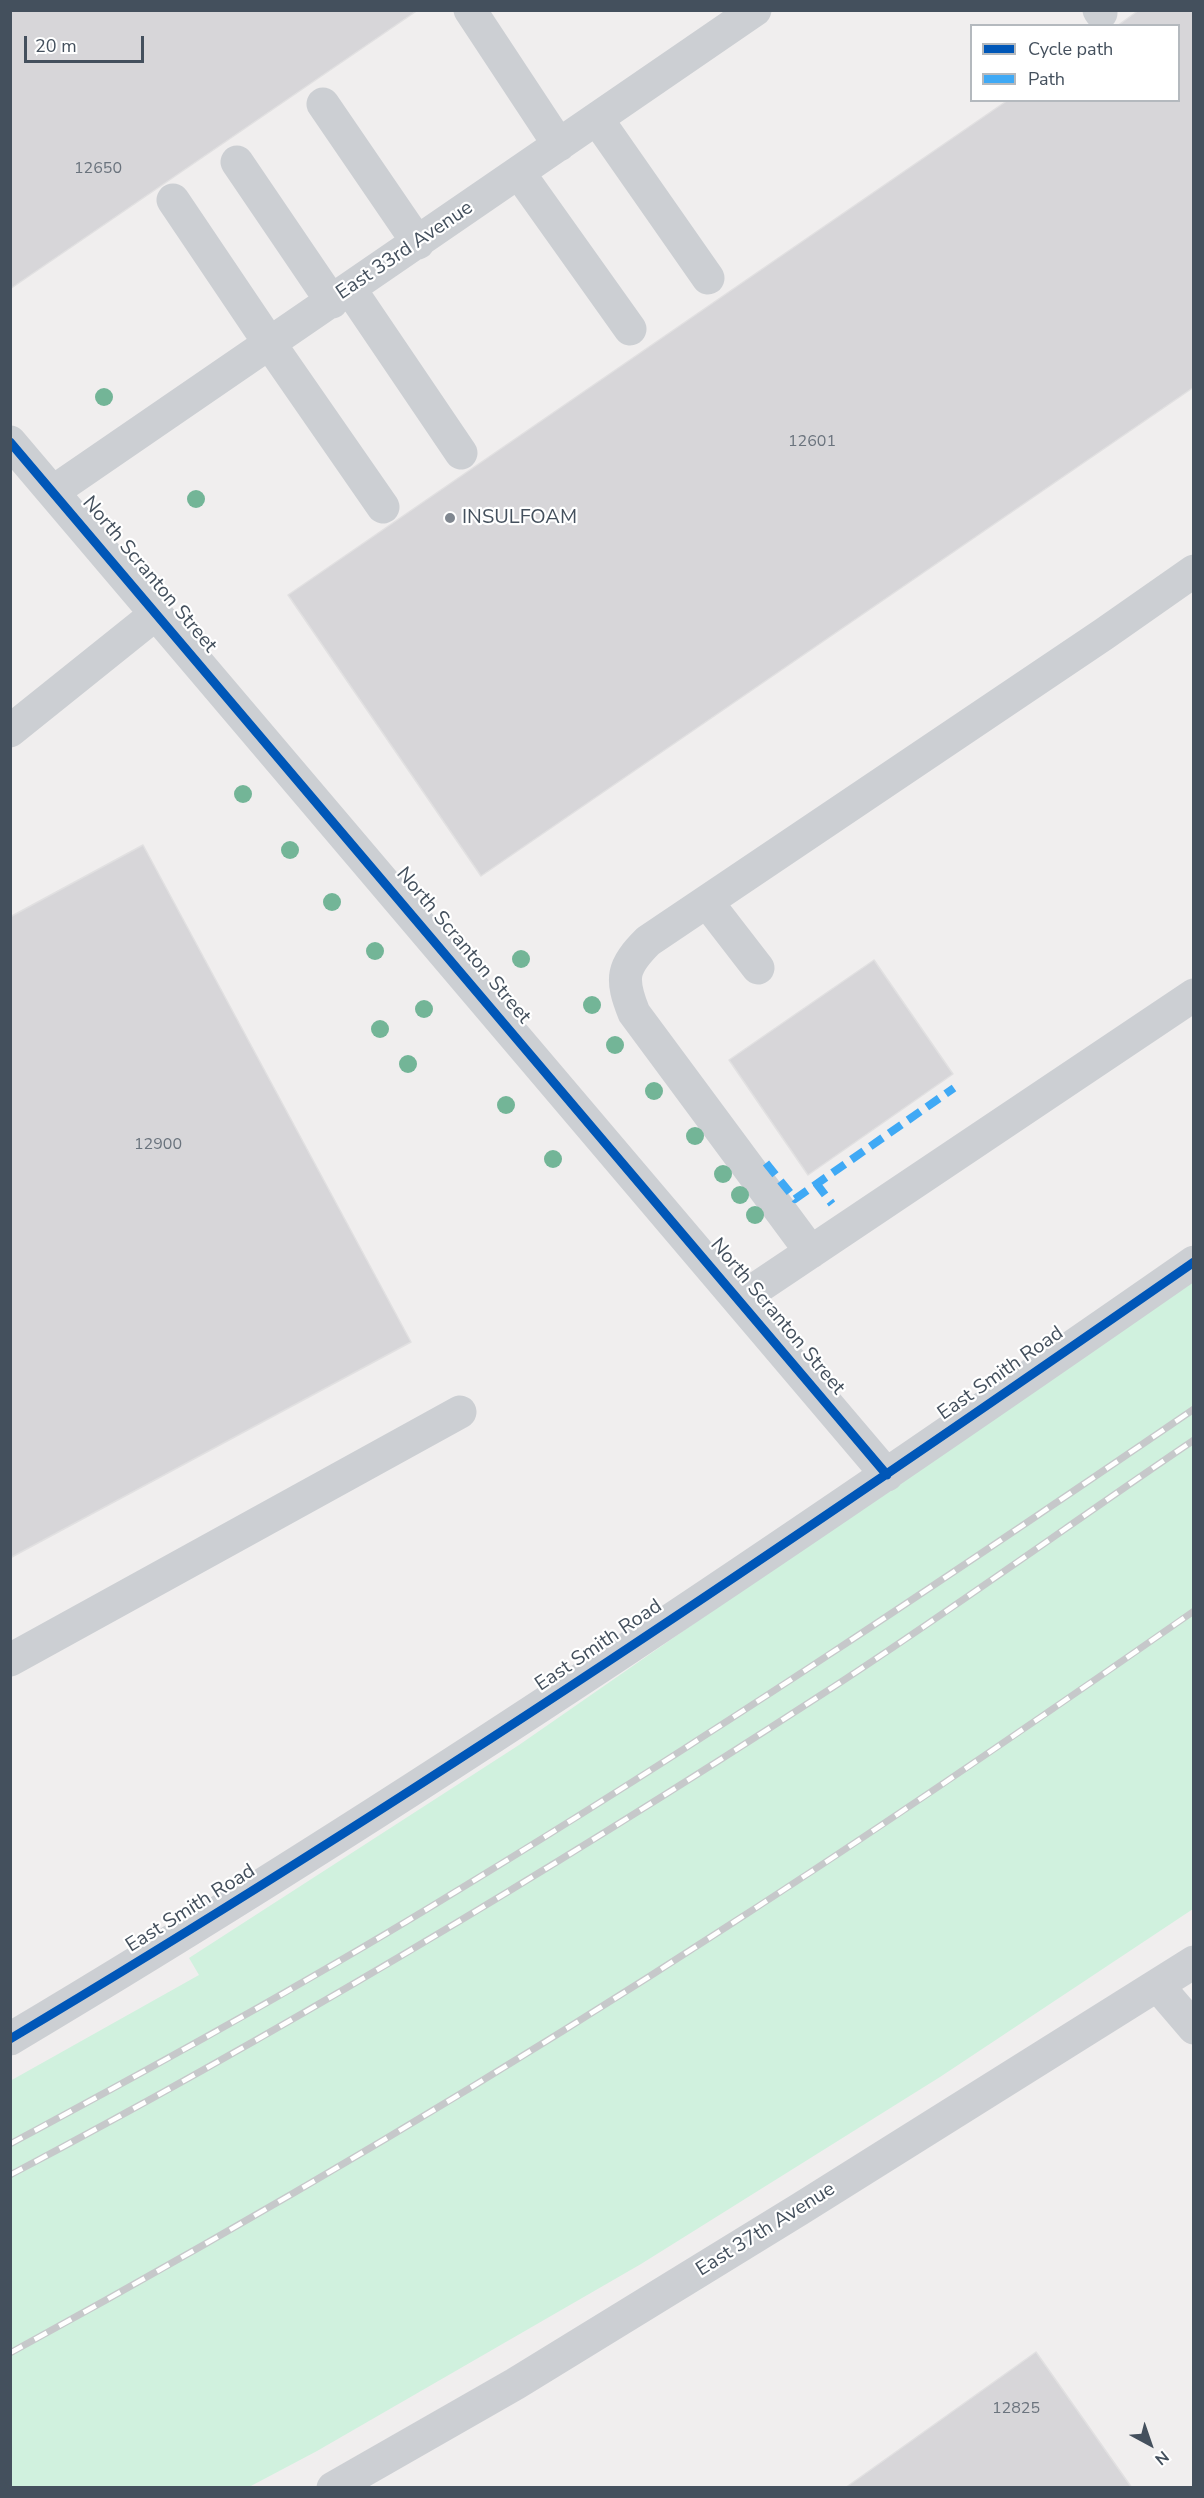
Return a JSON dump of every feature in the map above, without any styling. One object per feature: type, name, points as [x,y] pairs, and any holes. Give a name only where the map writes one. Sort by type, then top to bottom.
[{"type":"street","points":[[470,10],[559,145]]},
{"type":"street","name":"East 33rd Avenue","points":[[54,491],[597,119],[722,20],[755,10]]},
{"type":"street","points":[[323,104],[418,243]]},
{"type":"street","points":[[597,119],[708,278]]},
{"type":"street","points":[[237,162],[461,453]]},
{"type":"street","points":[[519,173],[630,329]]},
{"type":"street","points":[[174,200],[383,507]]},
{"type":"street","name":"North Scranton Street","points":[[10,442],[158,613],[887,1475]]},
{"type":"street","points":[[811,1252],[634,1013],[627,996],[626,977],[629,960],[648,941],[1095,641],[1194,571]]},
{"type":"street","points":[[10,731],[158,613]]},
{"type":"street","points":[[706,902],[758,968]]},
{"type":"street","points":[[739,1300],[1194,995]]},
{"type":"street","name":"East Smith Road","points":[[10,2039],[174,1942],[353,1830],[887,1475],[1194,1262]]},
{"type":"street","points":[[10,1660],[460,1412]]},
{"type":"street","name":"East 37th Avenue","points":[[333,2487],[515,2384],[1194,1962]]},
{"type":"street","points":[[1158,1986],[1194,2028]]},
{"type":"green space","points":[[1193,1277],[1193,1909],[940,2077],[641,2264],[317,2451],[249,2487],[11,2487],[10,2081],[199,1975],[189,1958],[519,1745]]},
{"type":"building","points":[[10,10],[418,10],[10,289]]},
{"type":"building","points":[[1139,10],[1194,10],[1194,387],[481,876],[288,595],[1005,102],[1180,102],[1180,24],[1120,24]]},
{"type":"building","points":[[143,845],[411,1342],[10,1558],[10,917]]},
{"type":"building","points":[[874,960],[953,1074],[808,1175],[729,1060]]},
{"type":"building","points":[[1036,2352],[1132,2488],[845,2488],[876,2466]]},
{"type":"railway","points":[[10,2144],[290,1989],[549,1834],[828,1655],[1194,1409]]},
{"type":"railway","points":[[10,2175],[218,2062],[422,1943],[624,1820],[871,1662],[1194,1440]]},
{"type":"railway","points":[[10,2353],[286,2198],[467,2090],[646,1979],[1023,1730],[1194,1611]]},
{"type":"marked path","points":[[766,1163],[795,1199],[954,1088]]},
{"type":"marked path","points":[[816,1183],[832,1204]]},
{"type":"cycle path","points":[[10,442],[887,1475]]},
{"type":"cycle path","points":[[10,2039],[312,1853],[609,1661],[756,1563],[1194,1262]]},
{"type":"place","name":"INSULFOAM","points":[[450,518]]}]
